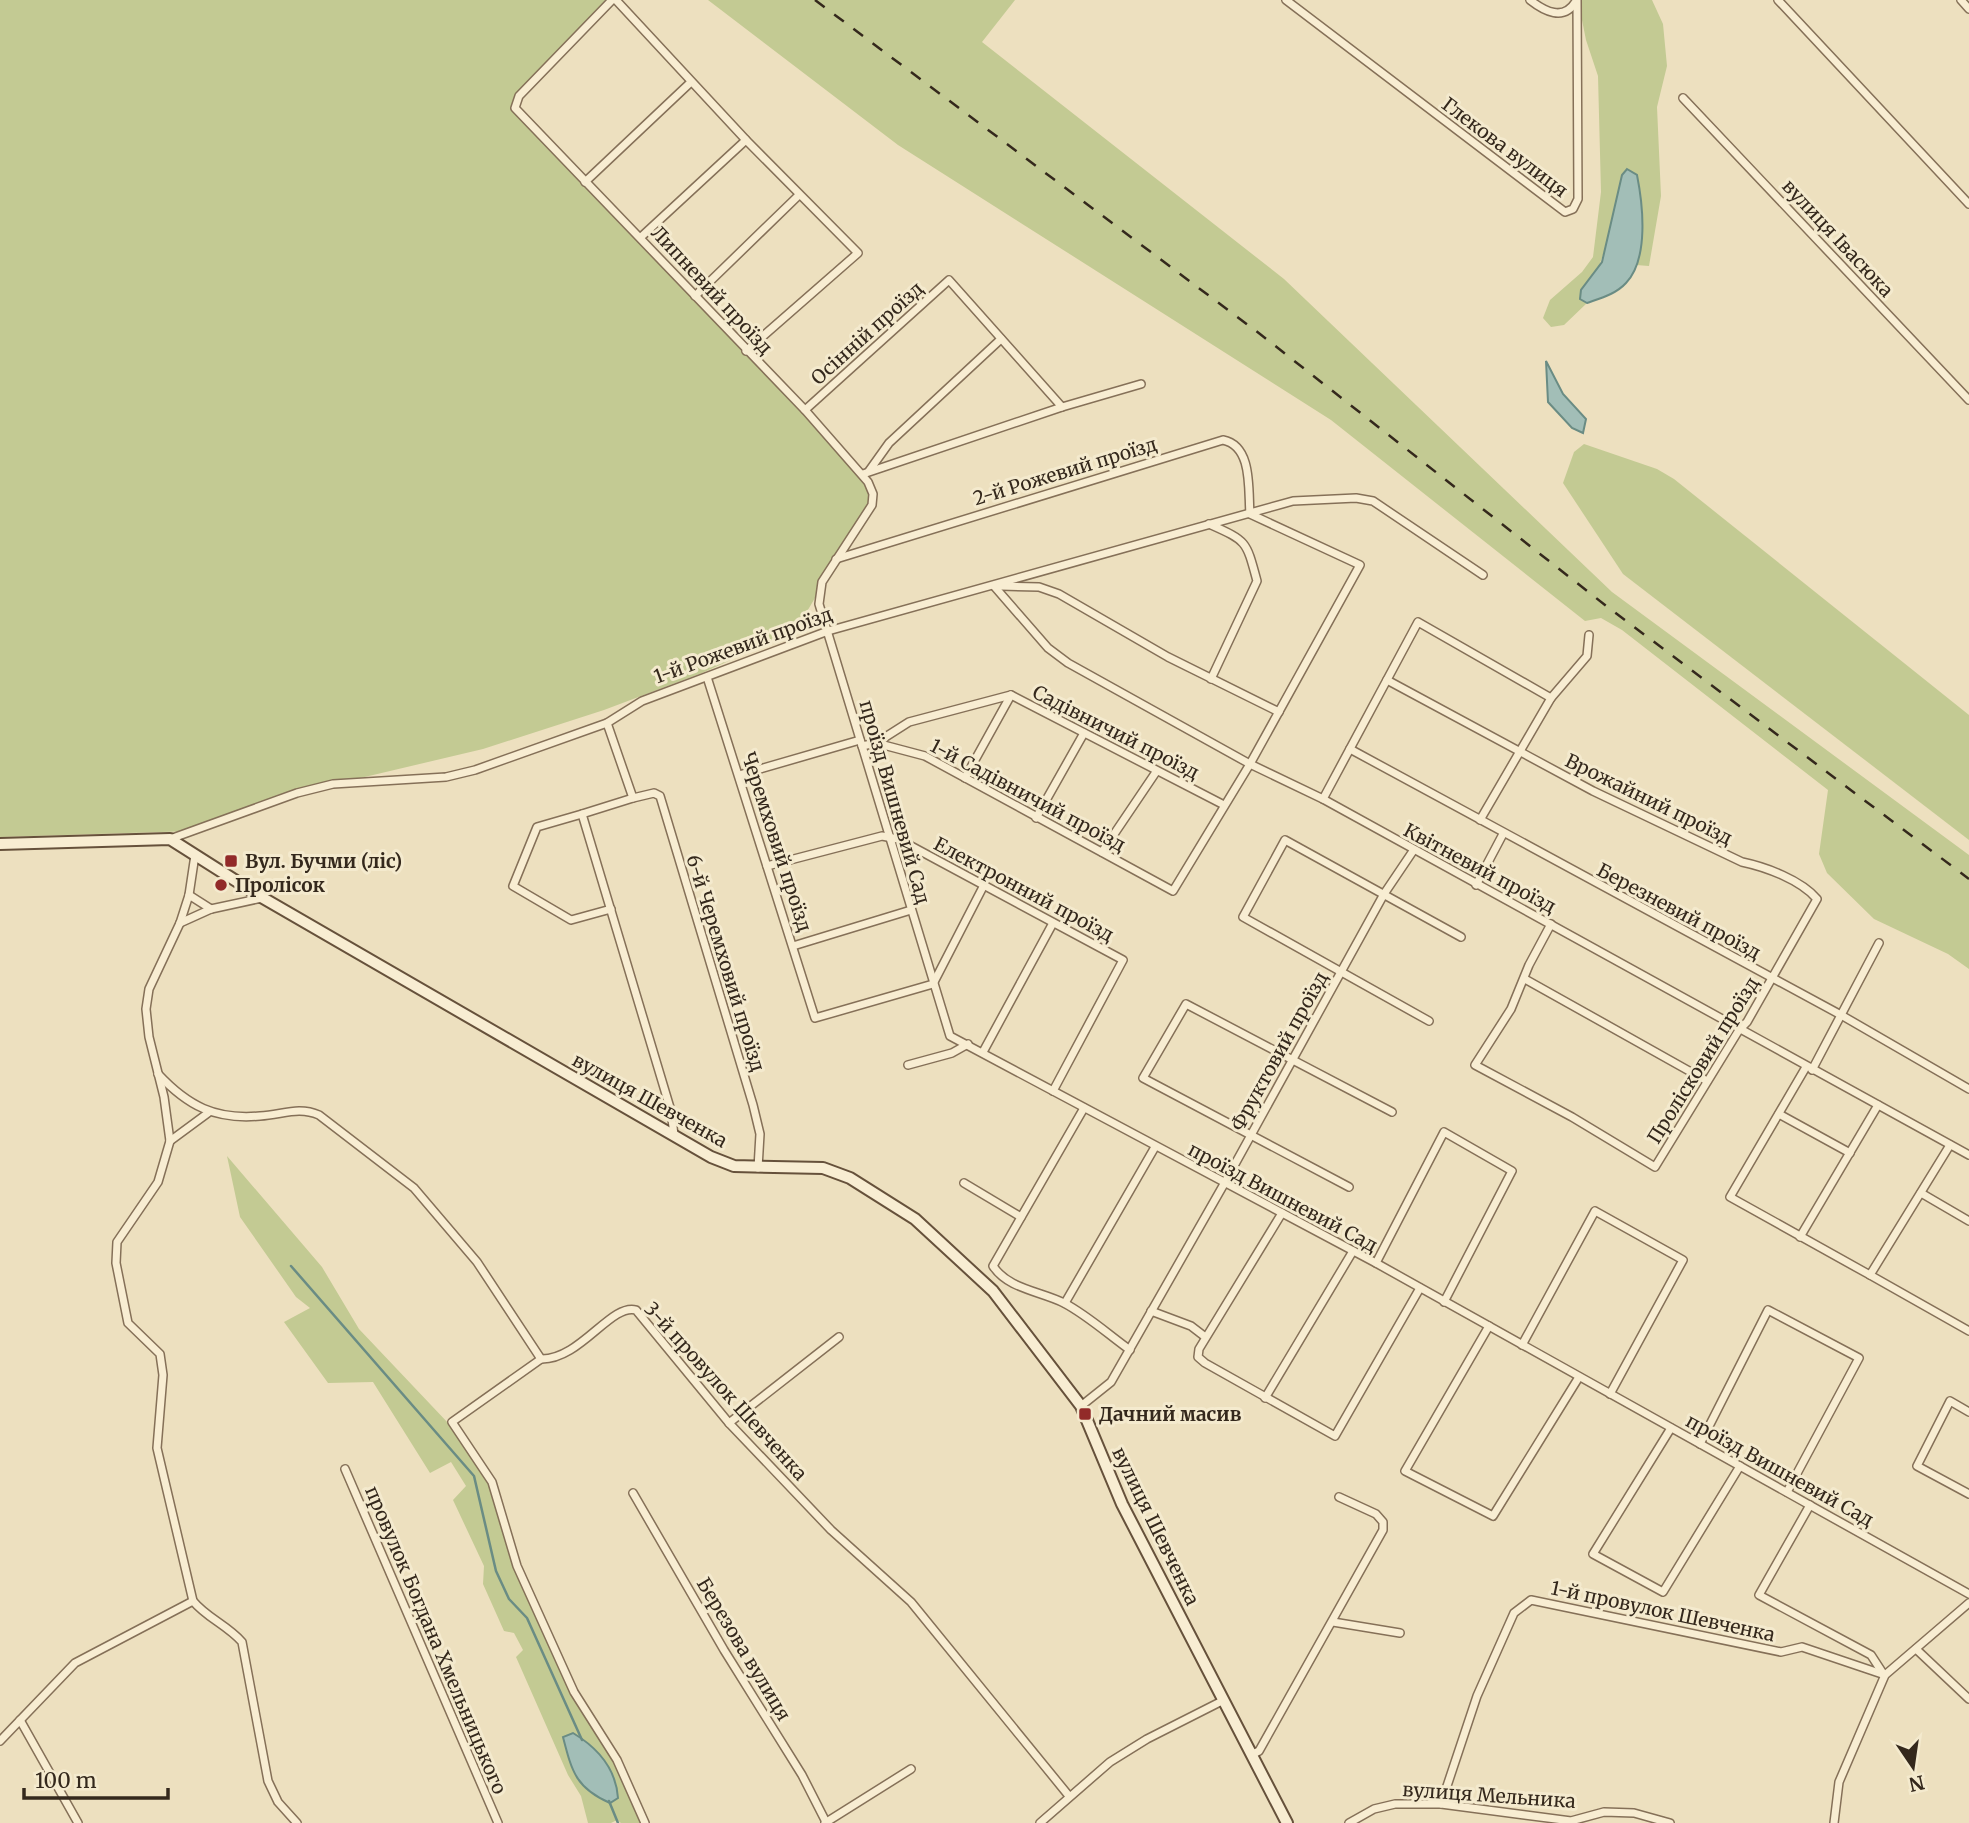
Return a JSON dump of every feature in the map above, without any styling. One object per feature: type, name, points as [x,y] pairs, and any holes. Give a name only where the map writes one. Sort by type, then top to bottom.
[{"type":"street","name":"Липневий проїзд","points":[[746,351],[859,253],[799,195],[614,0],[516,102],[518,113],[641,237],[746,351],[866,473],[873,502],[835,559],[818,596],[828,631]]},
{"type":"street","name":"Глекова вулиця","points":[[1286,0],[1565,212],[1573,209],[1578,199],[1577,0]]},
{"type":"street","points":[[1530,0],[1546,11],[1560,14],[1570,9],[1577,0]]},
{"type":"street","points":[[1778,0],[1969,204]]},
{"type":"street","points":[[1961,0],[1969,9]]},
{"type":"street","points":[[585,182],[691,82]]},
{"type":"street","name":"вулиця Івасюка","points":[[1683,98],[1969,400]]},
{"type":"street","points":[[641,237],[746,140]]},
{"type":"street","points":[[695,296],[799,195]]},
{"type":"street","name":"Осінній проїзд","points":[[805,410],[949,280],[1062,407]]},
{"type":"street","points":[[866,473],[889,443],[1001,339]]},
{"type":"street","points":[[866,473],[1062,407],[1141,384]]},
{"type":"street","name":"2-й Рожевий проїзд","points":[[835,559],[1223,440],[1234,445],[1244,461],[1250,514]]},
{"type":"street","name":"1-й Рожевий проїзд","points":[[0,844],[170,839],[297,793],[333,784],[462,774],[607,723],[642,701],[828,631],[1304,500],[1365,499],[1387,509],[1483,575]]},
{"type":"street","points":[[1224,806],[1360,565],[1250,514]]},
{"type":"street","points":[[1209,524],[1240,538],[1248,547],[1257,581],[1212,679]]},
{"type":"street","points":[[994,586],[1039,587],[1059,594],[1212,679],[1279,712]]},
{"type":"street","name":"Квітневий проїзд","points":[[994,586],[1048,648],[1068,663],[1250,764],[1323,799],[1969,1155]]},
{"type":"street","points":[[1323,799],[1418,622],[1551,698]]},
{"type":"street","name":"проїзд Вишневий Сад","points":[[828,631],[950,1036],[1353,1251],[1969,1594]]},
{"type":"street","points":[[1480,820],[1551,698],[1587,656],[1589,635]]},
{"type":"street","name":"Черемховий проїзд","points":[[707,677],[815,1018],[933,984]]},
{"type":"street","name":"Врожайний проїзд","points":[[1387,680],[1593,790],[1810,890],[1817,899],[1816,905],[1772,978]]},
{"type":"street","points":[[965,778],[1011,695]]},
{"type":"street","name":"Садівничий проїзд","points":[[876,743],[909,722],[1011,695],[1224,806]]},
{"type":"street","points":[[607,723],[633,798]]},
{"type":"street","points":[[1036,818],[1084,733]]},
{"type":"street","name":"1-й Садівничий проїзд","points":[[739,775],[861,743],[876,743],[925,756],[1173,891],[1224,806]]},
{"type":"street","name":"Березневий проїзд","points":[[1350,749],[1841,1015],[1969,1088]]},
{"type":"street","points":[[1102,852],[1156,772]]},
{"type":"street","name":"6-й Черемховий проїзд","points":[[611,909],[571,920],[513,886],[537,827],[654,793],[660,796],[760,1134],[757,1168]]},
{"type":"street","points":[[582,814],[671,1111],[674,1135]]},
{"type":"street","points":[[1475,885],[1503,834]]},
{"type":"street","points":[[767,866],[882,836],[889,837]]},
{"type":"street","name":"Електронний проїзд","points":[[889,837],[898,839],[1123,960],[1053,1091]]},
{"type":"street","name":"вулиця Шевченка","points":[[170,839],[263,898],[711,1157],[734,1166],[823,1168],[850,1178],[915,1219],[993,1291],[1081,1406],[1122,1504],[1285,1819]]},
{"type":"street","points":[[1429,1020],[1243,917],[1285,840],[1461,937]]},
{"type":"street","name":"Фруктовий проїзд","points":[[1081,1406],[1111,1382],[1384,894],[1413,850]]},
{"type":"street","points":[[195,855],[189,895],[180,923],[153,979],[147,1001],[149,1037],[170,1141],[158,1182],[117,1242],[116,1263],[128,1323],[160,1354],[163,1375],[157,1448],[193,1601],[201,1611],[231,1630],[242,1642],[268,1781],[278,1802],[297,1823]]},
{"type":"street","points":[[933,984],[984,886]]},
{"type":"street","points":[[189,895],[211,909]]},
{"type":"street","points":[[180,923],[211,909],[263,898]]},
{"type":"street","points":[[793,946],[911,910]]},
{"type":"street","points":[[983,1052],[1053,923]]},
{"type":"street","name":"Пролісковий проїзд","points":[[1551,924],[1529,965],[1511,1009],[1475,1065],[1655,1167],[1772,978]]},
{"type":"street","points":[[1879,943],[1841,1015],[1730,1197],[1969,1331]]},
{"type":"street","points":[[1525,979],[1707,1082]]},
{"type":"street","points":[[1349,1187],[1143,1078],[1186,1004],[1291,1062],[1392,1112]]},
{"type":"street","points":[[908,1065],[952,1053],[968,1044]]},
{"type":"street","points":[[158,1074],[175,1091],[208,1113],[259,1116],[306,1110],[319,1115],[414,1188],[477,1262],[541,1359],[452,1422],[492,1482],[517,1566],[574,1692],[617,1760],[645,1823]]},
{"type":"street","points":[[1800,1237],[1878,1105]]},
{"type":"street","points":[[1084,1108],[993,1266],[999,1275],[1009,1281],[1065,1303],[1130,1350]]},
{"type":"street","points":[[170,1141],[208,1113]]},
{"type":"street","points":[[1779,1114],[1850,1153]]},
{"type":"street","points":[[1376,1264],[1444,1132],[1512,1171],[1444,1302]]},
{"type":"street","points":[[1870,1275],[1950,1144]]},
{"type":"street","points":[[1065,1303],[1155,1147]]},
{"type":"street","points":[[964,1183],[1021,1217]]},
{"type":"street","points":[[1921,1193],[1969,1221]]},
{"type":"street","points":[[1522,1345],[1595,1211],[1683,1261],[1610,1394]]},
{"type":"street","points":[[1282,1213],[1205,1336],[1198,1357],[1265,1398],[1335,1436],[1420,1288]]},
{"type":"street","points":[[1265,1398],[1353,1251]]},
{"type":"street","name":"3-й провулок Шевченка","points":[[541,1359],[564,1356],[622,1310],[636,1310],[729,1423],[831,1530],[911,1602],[1069,1797]]},
{"type":"street","points":[[1700,1444],[1768,1310],[1859,1358],[1787,1492]]},
{"type":"street","points":[[1151,1311],[1191,1326],[1205,1336]]},
{"type":"street","points":[[1489,1326],[1405,1471],[1493,1516],[1579,1377]]},
{"type":"street","points":[[729,1423],[839,1337]]},
{"type":"street","points":[[1969,1412],[1950,1401],[1917,1466],[1969,1494]]},
{"type":"street","points":[[1671,1428],[1593,1554],[1663,1591],[1740,1466]]},
{"type":"street","name":"провулок Богдана Хмельницького","points":[[345,1469],[498,1823]]},
{"type":"street","name":"Березова вулиця","points":[[633,1493],[724,1650],[802,1775],[826,1823]]},
{"type":"street","points":[[1251,1755],[1259,1751],[1383,1530],[1383,1522],[1376,1514],[1339,1497]]},
{"type":"street","points":[[1810,1505],[1759,1595],[1871,1655],[1885,1675]]},
{"type":"street","points":[[0,1741],[75,1663],[193,1601]]},
{"type":"street","name":"1-й провулок Шевченка","points":[[1441,1804],[1477,1696],[1514,1613],[1531,1601],[1781,1652],[1802,1647],[1885,1675]]},
{"type":"street","points":[[1834,1823],[1839,1782],[1885,1675],[1969,1603]]},
{"type":"street","points":[[1333,1622],[1400,1633]]},
{"type":"street","points":[[1916,1648],[1969,1699]]},
{"type":"street","points":[[1040,1823],[1128,1750],[1224,1700]]},
{"type":"street","points":[[20,1720],[78,1823]]},
{"type":"street","points":[[826,1823],[912,1769]]},
{"type":"street","name":"вулиця Мельника","points":[[1349,1823],[1374,1809],[1395,1804],[1441,1804],[1570,1822],[1604,1812],[1634,1813],[1670,1823]]},
{"type":"green space","points":[[0,0],[612,0],[519,96],[515,108],[863,474],[874,498],[799,625],[788,634],[702,673],[604,710],[483,749],[297,793],[193,831],[0,837]]},
{"type":"green space","points":[[708,0],[1015,0],[982,42],[1284,279],[1612,592],[1969,855],[1969,969],[1948,954],[1874,919],[1827,873],[1819,854],[1828,790],[1622,630],[1601,618],[1585,621],[1331,420],[898,145]]},
{"type":"green space","points":[[1578,0],[1652,0],[1663,24],[1667,66],[1657,107],[1661,196],[1649,266],[1636,265],[1641,237],[1640,186],[1612,229],[1597,272],[1580,295],[1587,303],[1564,325],[1551,327],[1543,318],[1550,300],[1582,272],[1593,257],[1601,192],[1598,76],[1586,40]]},
{"type":"green space","points":[[1584,444],[1657,469],[1674,479],[1969,715],[1969,840],[1623,574],[1563,483],[1574,452]]},
{"type":"green space","points":[[227,1156],[322,1267],[359,1329],[449,1424],[489,1482],[545,1636],[615,1761],[642,1823],[621,1823],[617,1820],[611,1823],[588,1823],[581,1796],[568,1775],[516,1657],[523,1650],[514,1633],[504,1631],[483,1584],[484,1566],[453,1500],[466,1486],[451,1462],[430,1473],[373,1382],[328,1383],[284,1322],[310,1308],[296,1297],[240,1217]],"holes":[[[580,1738],[601,1757],[611,1771],[618,1798]]]},
{"type":"water","points":[[1627,169],[1637,175],[1641,201],[1642,231],[1638,260],[1633,273],[1622,287],[1587,303],[1580,299],[1581,290],[1602,262],[1622,175]]},
{"type":"water","points":[[1546,361],[1563,394],[1586,419],[1583,433],[1572,428],[1548,402]]},
{"type":"water","points":[[573,1733],[598,1753],[614,1778],[618,1798],[610,1803],[590,1791],[577,1778],[563,1737]]},
{"type":"waterway","points":[[291,1266],[474,1476],[496,1571],[509,1599],[527,1618],[582,1740]]},
{"type":"waterway","points":[[609,1801],[618,1823]]},
{"type":"railway","points":[[815,0],[1260,334],[1605,605],[1969,879]]},
{"type":"place","name":"Вул. Бучми (ліс)","points":[[231,861]]},
{"type":"place","name":"Пролісок","points":[[221,885]]},
{"type":"place","name":"Дачний масив","points":[[1085,1414]]}]
